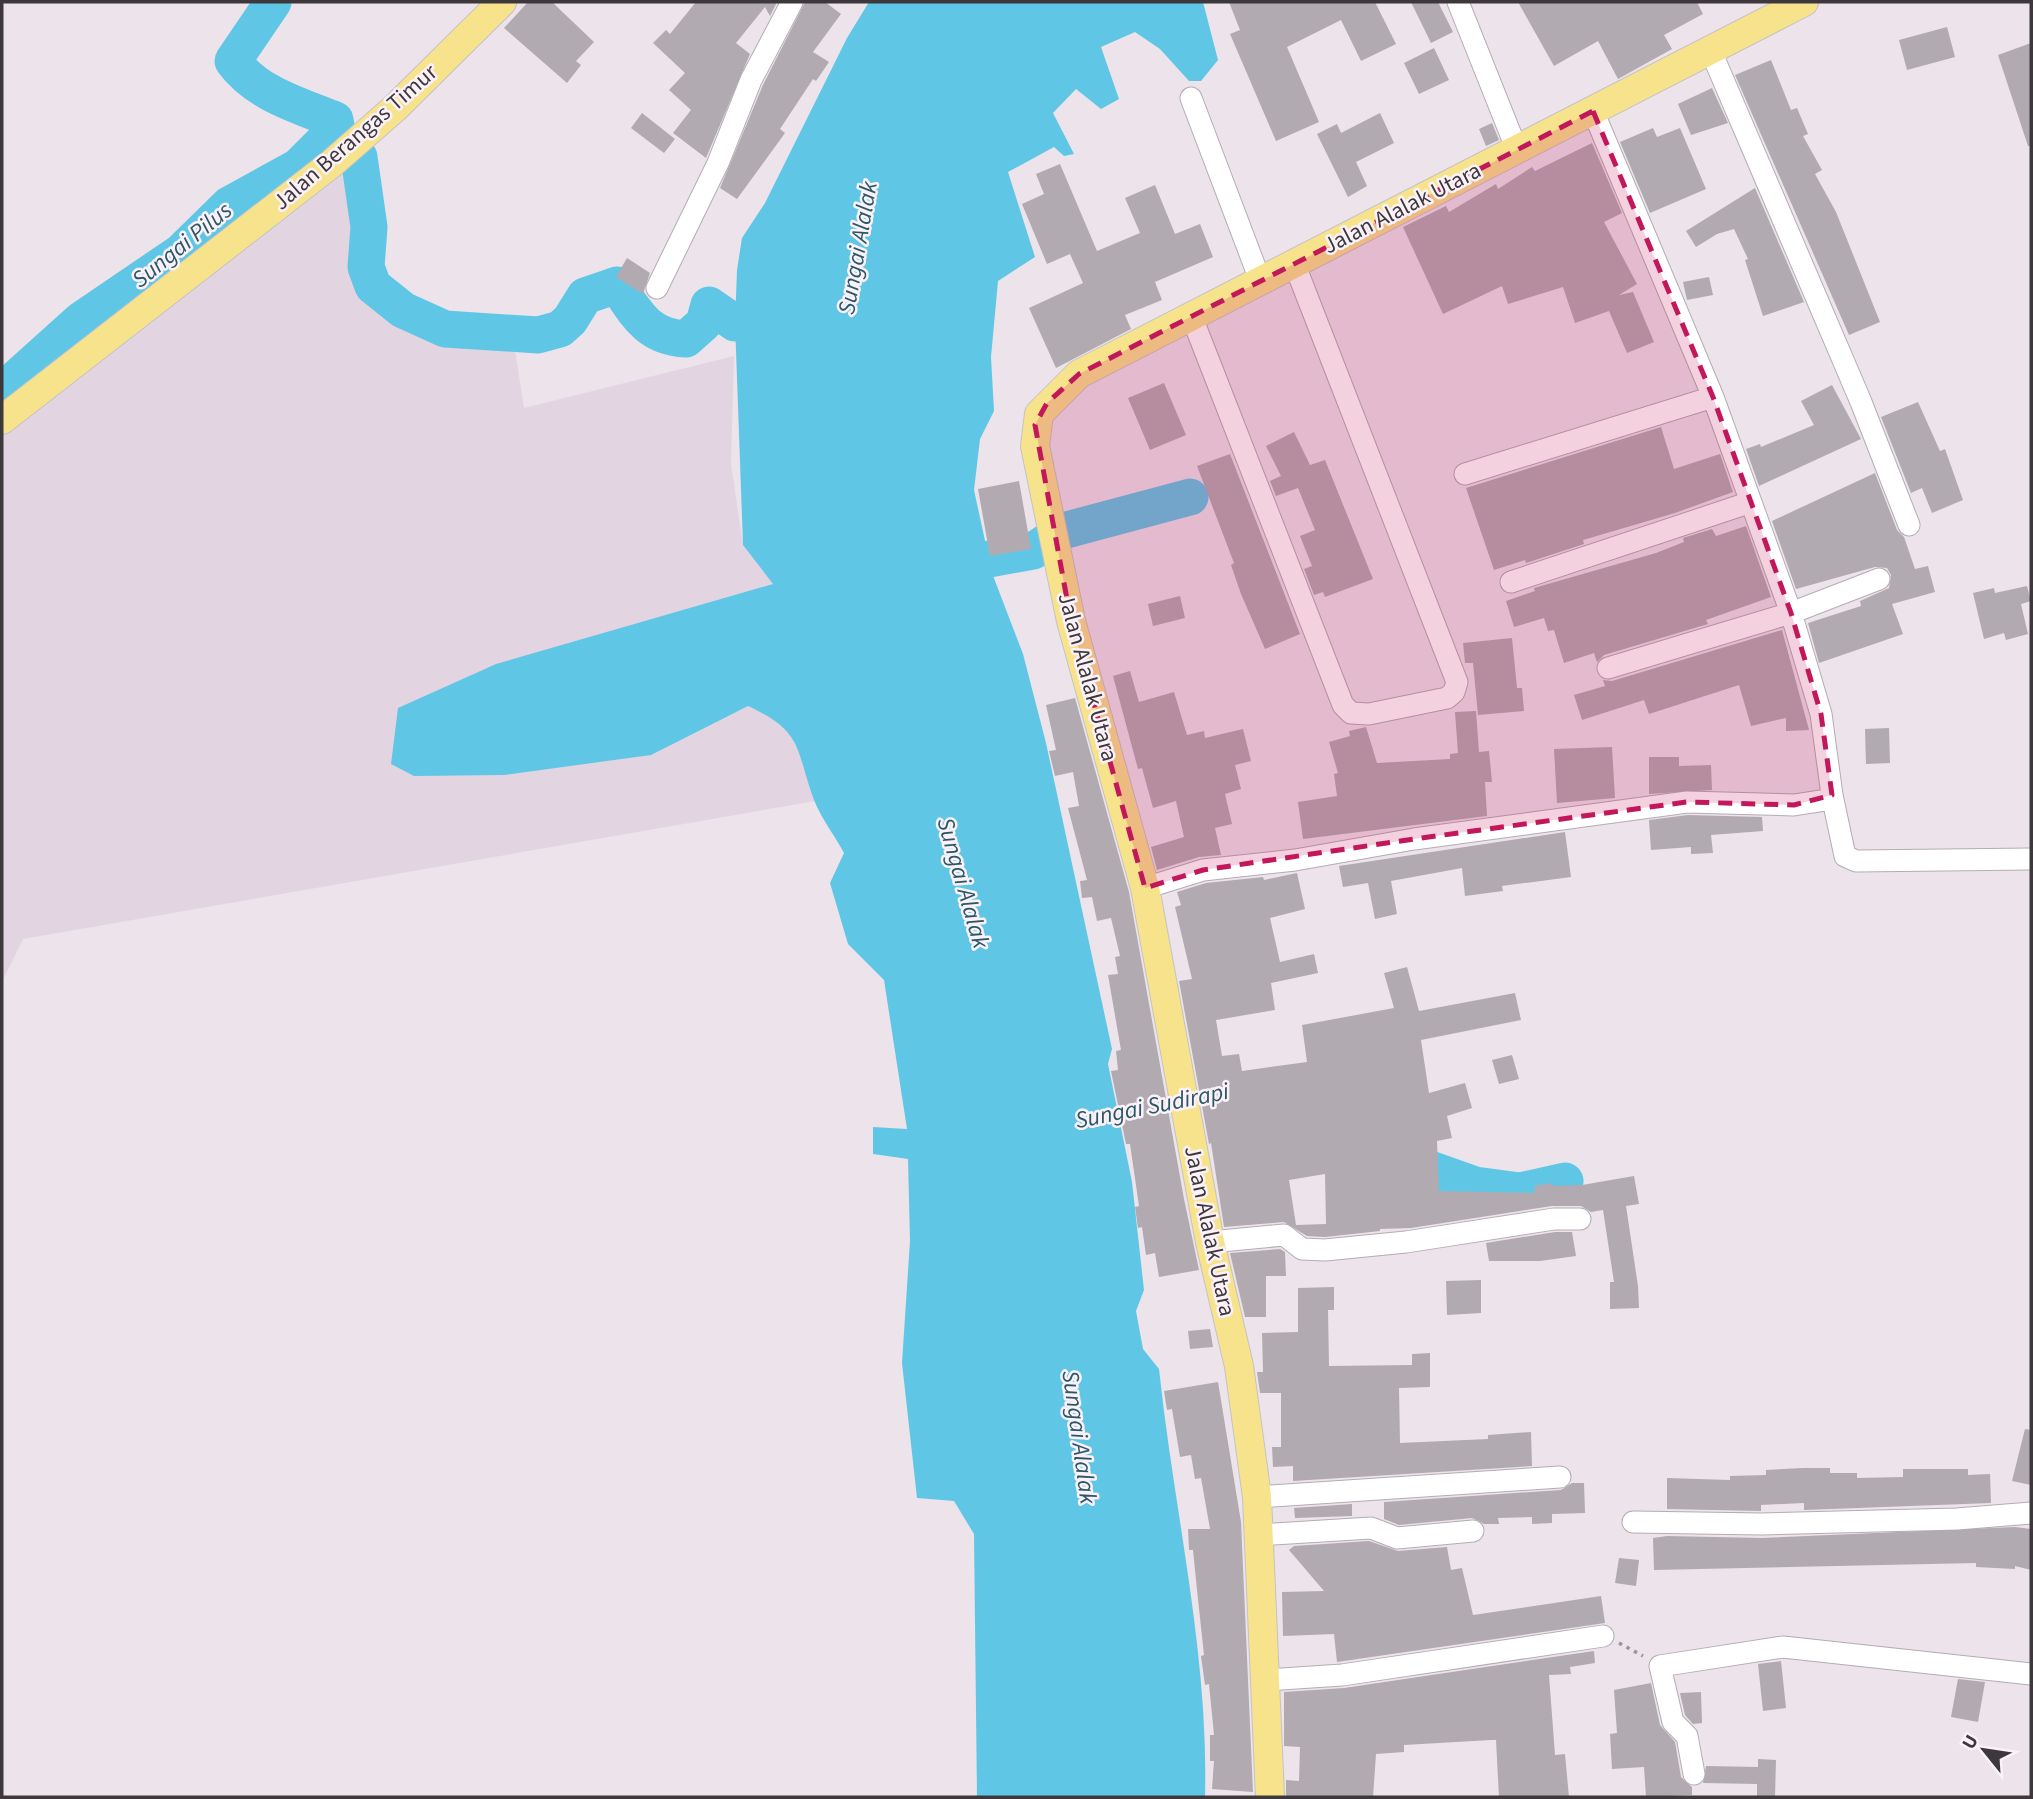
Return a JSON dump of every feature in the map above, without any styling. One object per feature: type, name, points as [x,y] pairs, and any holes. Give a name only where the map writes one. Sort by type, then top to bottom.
[{"type":"main road","name":"Jalan Berangas Timur","points":[[2,419],[331,164],[396,108],[502,2]]},
{"type":"main road","name":"Jalan Alalak Utara","points":[[1270,1797],[1257,1497],[1239,1366],[1210,1242],[1145,888],[1071,621],[1053,540],[1035,446],[1039,414],[1079,374],[1804,2]]},
{"type":"street","points":[[657,288],[718,163],[751,80],[792,2]]},
{"type":"street","points":[[1458,2],[1517,150]]},
{"type":"street","points":[[1710,49],[1861,402],[1909,525]]},
{"type":"street","points":[[1191,98],[1261,280]]},
{"type":"street","points":[[1593,111],[1713,397],[1791,613],[1821,714],[1844,856],[1856,861],[2031,859]]},
{"type":"street","points":[[1191,315],[1343,705],[1351,713],[1369,714],[1447,698],[1454,692],[1457,682],[1294,263]]},
{"type":"street","points":[[1465,474],[1713,397]]},
{"type":"street","points":[[1511,582],[1751,502]]},
{"type":"street","points":[[1608,668],[1791,613],[1878,579]]},
{"type":"street","points":[[1145,888],[1203,870],[1295,860],[1414,839],[1687,802],[1794,805],[1826,800],[1832,795]]},
{"type":"street","points":[[1210,1242],[1284,1235],[1302,1249],[1325,1250],[1406,1242],[1554,1219],[1580,1219]]},
{"type":"street","points":[[1257,1497],[1560,1477]]},
{"type":"street","points":[[1633,1522],[1762,1524],[1957,1519],[2031,1513]]},
{"type":"street","points":[[1259,1535],[1371,1528],[1398,1538],[1473,1531]]},
{"type":"street","points":[[1267,1680],[1342,1675],[1603,1636]]},
{"type":"street","points":[[1694,1774],[1688,1736],[1672,1722],[1660,1666],[1783,1647],[2031,1674]]},
{"type":"path","points":[[1603,1636],[1660,1666]]},
{"type":"highlighted area","points":[[1593,111],[1713,397],[1791,613],[1821,714],[1832,795],[1794,805],[1687,802],[1203,870],[1145,888],[1071,621],[1035,425],[1047,403],[1079,374]]},
{"type":"shaded area","points":[[359,157],[356,277],[380,311],[438,342],[515,350],[524,408],[734,356],[731,464],[743,545],[773,584],[756,592],[815,801],[23,939],[2,982],[2,434]]},
{"type":"water","name":"Sungai Alalak","points":[[869,2],[1203,2],[1218,60],[1201,81],[1189,81],[1160,49],[1135,32],[1101,47],[1119,99],[1101,109],[1076,89],[1053,113],[1074,154],[1064,156],[1054,147],[1008,172],[1035,257],[998,281],[991,357],[994,411],[980,439],[974,490],[992,573],[1023,654],[1046,743],[1112,1049],[1108,1064],[1132,1182],[1144,1290],[1136,1311],[1143,1349],[1159,1369],[1196,1636],[1202,1689],[1205,1797],[977,1797],[974,1534],[954,1501],[917,1498],[902,1363],[910,1241],[908,1159],[873,1154],[873,1127],[907,1129],[884,980],[848,944],[830,883],[844,853],[817,807],[800,754],[788,733],[766,715],[748,706],[651,755],[504,775],[414,776],[391,764],[398,708],[496,664],[773,584],[743,545],[735,323],[737,270],[742,238],[765,203],[847,38]]},
{"type":"building","points":[[528,2],[552,2],[594,42],[576,61],[581,65],[567,83],[504,28]]},
{"type":"building","points":[[696,2],[777,2],[770,16],[765,7],[736,43],[750,54],[706,158],[673,133],[691,110],[669,90],[685,73],[653,43],[666,30],[670,34]]},
{"type":"building","points":[[805,2],[825,2],[841,14],[813,52],[829,62],[816,81],[813,79],[780,129],[785,133],[737,199],[720,188],[763,85]]},
{"type":"building","points":[[1229,2],[1375,2],[1396,44],[1361,61],[1341,20],[1287,47],[1319,122],[1276,141],[1230,34],[1240,30]]},
{"type":"building","points":[[1411,2],[1438,2],[1453,32],[1431,43]]},
{"type":"building","points":[[1518,2],[1697,2],[1703,14],[1664,35],[1672,49],[1618,79],[1598,41],[1554,66]]},
{"type":"building","points":[[1947,27],[1955,57],[1907,70],[1899,40]]},
{"type":"building","points":[[2031,43],[2031,146],[2028,146],[1998,55]]},
{"type":"building","points":[[1434,48],[1449,80],[1419,94],[1404,63]]},
{"type":"building","points":[[1771,60],[1791,110],[1797,108],[1808,134],[1803,136],[1822,170],[1815,174],[1836,212],[1880,322],[1849,335],[1735,75]]},
{"type":"building","points":[[1712,88],[1728,123],[1691,135],[1678,104]]},
{"type":"building","points":[[642,113],[675,139],[664,153],[631,128]]},
{"type":"building","points":[[1380,113],[1394,143],[1356,162],[1367,186],[1348,197],[1317,134],[1337,124],[1341,133]]},
{"type":"building","points":[[1492,123],[1499,140],[1486,146],[1479,129]]},
{"type":"building","points":[[1653,128],[1657,137],[1680,128],[1706,189],[1650,213],[1620,142]]},
{"type":"building","points":[[1592,143],[1622,213],[1604,222],[1637,284],[1619,295],[1633,292],[1654,342],[1627,353],[1609,311],[1575,323],[1563,287],[1508,304],[1502,286],[1443,314],[1403,227],[1446,206],[1449,212],[1496,184],[1498,189],[1532,167],[1535,171]]},
{"type":"building","points":[[1060,164],[1097,251],[1140,233],[1125,198],[1155,185],[1175,234],[1200,224],[1213,257],[1155,282],[1162,300],[1125,315],[1131,329],[1056,368],[1029,308],[1083,283],[1070,254],[1047,264],[1022,204],[1044,194],[1036,174]]},
{"type":"building","points":[[1755,188],[1804,302],[1763,316],[1745,260],[1748,259],[1734,229],[1717,234],[1696,247],[1686,231]]},
{"type":"building","points":[[627,258],[650,273],[643,294],[616,277]]},
{"type":"building","points":[[1709,277],[1713,295],[1687,300],[1683,282]]},
{"type":"building","points":[[1164,383],[1186,435],[1150,450],[1128,398]]},
{"type":"building","points":[[1832,385],[1861,439],[1759,486],[1746,449],[1760,444],[1761,447],[1814,425],[1801,401]]},
{"type":"building","points":[[1918,402],[1940,451],[1945,449],[1963,500],[1932,513],[1922,488],[1911,493],[1881,417]]},
{"type":"building","points":[[1661,427],[1674,469],[1720,454],[1733,492],[1675,513],[1583,540],[1584,544],[1526,563],[1525,560],[1494,570],[1466,488]]},
{"type":"building","points":[[1294,432],[1310,465],[1325,460],[1373,579],[1325,597],[1323,592],[1314,595],[1304,569],[1312,566],[1300,536],[1315,530],[1298,488],[1276,496],[1270,481],[1281,476],[1266,446]]},
{"type":"building","points":[[1230,454],[1300,634],[1265,649],[1241,594],[1231,565],[1234,563],[1197,466]]},
{"type":"building","points":[[1875,473],[1897,530],[1904,537],[1915,569],[1928,566],[1935,592],[1892,604],[1903,634],[1819,663],[1808,623],[1861,606],[1860,601],[1889,588],[1891,575],[1887,568],[1875,567],[1796,589],[1772,521]]},
{"type":"building","points":[[1019,481],[1031,549],[990,556],[978,489]]},
{"type":"building","points":[[1746,526],[1771,597],[1706,620],[1708,624],[1604,655],[1597,662],[1594,653],[1564,663],[1554,630],[1548,631],[1544,618],[1514,627],[1506,601],[1535,591],[1534,588],[1656,553],[1684,542],[1683,538],[1712,529],[1716,536]]},
{"type":"building","points":[[2027,586],[2031,601],[2021,604],[2028,634],[2006,640],[2004,633],[1984,639],[1973,593],[1994,588],[1995,593]]},
{"type":"building","points":[[1180,596],[1185,618],[1153,626],[1148,604]]},
{"type":"building","points":[[1782,630],[1809,730],[1786,731],[1786,718],[1751,726],[1739,685],[1649,714],[1644,700],[1582,720],[1574,695],[1605,686],[1603,680],[1612,681]]},
{"type":"building","points":[[1512,638],[1517,688],[1522,688],[1524,711],[1478,715],[1473,663],[1465,663],[1463,643]]},
{"type":"building","points":[[1130,671],[1139,702],[1174,692],[1187,735],[1204,731],[1205,738],[1243,729],[1251,761],[1235,765],[1241,789],[1225,794],[1232,824],[1215,828],[1221,855],[1199,857],[1157,870],[1151,847],[1184,837],[1176,801],[1153,808],[1142,768],[1138,769],[1113,676]]},
{"type":"building","points":[[1075,698],[1129,892],[1199,1270],[1159,1277],[1155,1253],[1146,1255],[1142,1227],[1138,1228],[1135,1207],[1139,1206],[1130,1144],[1126,1144],[1111,1071],[1118,1070],[1116,1051],[1121,1050],[1108,975],[1118,974],[1115,957],[1120,956],[1111,918],[1097,921],[1092,897],[1082,898],[1080,881],[1087,880],[1068,808],[1079,806],[1073,772],[1055,776],[1049,751],[1056,750],[1046,705]]},
{"type":"building","points":[[1476,711],[1479,752],[1489,751],[1492,782],[1485,782],[1487,816],[1303,839],[1298,802],[1337,796],[1334,774],[1338,773],[1329,742],[1350,736],[1349,731],[1366,727],[1377,763],[1450,759],[1450,754],[1458,753],[1455,712]]},
{"type":"building","points":[[1889,728],[1890,763],[1866,764],[1865,729]]},
{"type":"building","points":[[1612,747],[1615,798],[1557,803],[1554,749]]},
{"type":"building","points":[[1649,757],[1679,757],[1679,766],[1711,765],[1712,790],[1649,794]]},
{"type":"building","points":[[1688,815],[1762,817],[1763,831],[1711,835],[1713,853],[1691,854],[1691,847],[1651,850],[1649,820]]},
{"type":"building","points":[[1565,832],[1571,877],[1502,886],[1503,891],[1465,896],[1462,868],[1391,881],[1397,914],[1375,919],[1368,883],[1343,887],[1339,866]]},
{"type":"building","points":[[1297,873],[1305,909],[1270,918],[1280,962],[1314,954],[1318,973],[1271,983],[1275,1010],[1216,1020],[1222,1056],[1239,1054],[1242,1071],[1307,1062],[1302,1025],[1394,1008],[1384,973],[1407,967],[1419,1011],[1515,993],[1521,1020],[1421,1040],[1429,1093],[1465,1083],[1472,1108],[1447,1116],[1452,1138],[1437,1141],[1439,1191],[1535,1193],[1534,1186],[1553,1183],[1553,1186],[1582,1185],[1634,1176],[1639,1204],[1626,1206],[1639,1308],[1610,1309],[1610,1282],[1614,1282],[1603,1210],[1591,1212],[1581,1206],[1552,1206],[1411,1228],[1380,1229],[1325,1237],[1307,1236],[1284,1222],[1224,1227],[1211,1143],[1209,1144],[1179,981],[1192,979],[1175,907],[1181,905],[1177,892],[1206,883],[1263,877],[1264,880]],"holes":[[[1325,1174],[1326,1224],[1296,1225],[1289,1180]]]},
{"type":"building","points":[[1512,1055],[1519,1079],[1499,1084],[1492,1060]]},
{"type":"building","points":[[1555,1232],[1572,1232],[1576,1256],[1540,1261],[1489,1261],[1486,1243]]},
{"type":"building","points":[[1280,1249],[1285,1252],[1286,1276],[1266,1276],[1266,1317],[1245,1317],[1230,1253]]},
{"type":"building","points":[[1481,1280],[1481,1313],[1447,1315],[1446,1281]]},
{"type":"building","points":[[1334,1287],[1334,1310],[1328,1310],[1329,1366],[1412,1365],[1412,1354],[1430,1353],[1430,1387],[1399,1388],[1400,1443],[1488,1439],[1488,1435],[1531,1432],[1532,1466],[1293,1481],[1293,1466],[1273,1467],[1272,1447],[1281,1447],[1281,1393],[1260,1393],[1257,1372],[1263,1372],[1262,1333],[1298,1332],[1298,1288]]},
{"type":"building","points":[[1210,1329],[1213,1347],[1190,1349],[1188,1331]]},
{"type":"building","points":[[1218,1382],[1241,1522],[1253,1792],[1212,1789],[1214,1761],[1210,1761],[1210,1735],[1214,1735],[1209,1684],[1205,1685],[1201,1656],[1204,1655],[1193,1550],[1189,1550],[1188,1529],[1210,1529],[1201,1478],[1195,1479],[1191,1455],[1180,1457],[1172,1409],[1167,1410],[1164,1391]]},
{"type":"building","points":[[2025,1429],[2031,1430],[2031,1485],[2012,1481]]},
{"type":"building","points":[[1830,1468],[1830,1473],[1857,1473],[1857,1478],[1903,1477],[1903,1469],[1968,1469],[1968,1475],[1990,1474],[1991,1503],[1804,1510],[1804,1503],[1761,1505],[1761,1511],[1667,1509],[1667,1478],[1730,1480],[1730,1476],[1766,1475],[1766,1470]]},
{"type":"building","points":[[1572,1483],[1584,1483],[1585,1513],[1552,1514],[1552,1523],[1532,1524],[1532,1517],[1498,1518],[1499,1524],[1484,1524],[1472,1518],[1399,1525],[1384,1519],[1384,1502],[1561,1490]]},
{"type":"building","points":[[1352,1504],[1352,1516],[1295,1518],[1294,1508]]},
{"type":"building","points":[[2015,1527],[2031,1529],[2031,1570],[2015,1566],[2015,1569],[1976,1567],[1976,1563],[1654,1570],[1653,1538],[1667,1536],[1762,1538]]},
{"type":"building","points":[[1369,1541],[1398,1551],[1447,1547],[1451,1570],[1462,1568],[1473,1615],[1601,1596],[1605,1623],[1337,1662],[1334,1634],[1283,1636],[1282,1592],[1324,1591],[1289,1550],[1294,1546]]},
{"type":"building","points":[[1619,1558],[1639,1560],[1636,1586],[1615,1583]]},
{"type":"building","points":[[1594,1651],[1595,1663],[1570,1667],[1571,1674],[1549,1675],[1555,1755],[1565,1754],[1569,1797],[1499,1797],[1496,1740],[1491,1740],[1404,1745],[1404,1752],[1376,1754],[1373,1797],[1286,1797],[1286,1780],[1299,1781],[1300,1747],[1284,1746],[1284,1692],[1344,1688]]},
{"type":"building","points":[[1781,1661],[1786,1708],[1763,1711],[1758,1664]]},
{"type":"building","points":[[1958,1679],[1985,1682],[1978,1722],[1951,1717]]},
{"type":"building","points":[[1651,1683],[1660,1725],[1675,1742],[1681,1777],[1692,1787],[1692,1795],[1646,1797],[1644,1767],[1612,1769],[1610,1734],[1617,1733],[1614,1690]]},
{"type":"building","points":[[1701,1692],[1702,1723],[1693,1724],[1685,1715],[1680,1693]]},
{"type":"building","points":[[1758,1759],[1776,1760],[1775,1797],[1757,1797],[1757,1784],[1703,1783],[1706,1766],[1758,1767]]},
{"type":"waterway","name":"Sungai Pilus","points":[[273,2],[233,61],[266,90],[335,120],[338,139],[359,157],[369,227],[366,267],[373,286],[403,310],[445,329],[538,335],[560,329],[570,320],[585,296],[617,285],[645,323],[662,334],[673,337],[686,339],[704,323],[709,305],[735,323],[784,322]]},
{"type":"waterway","name":"Sungai Pilus","points":[[2,391],[81,320],[181,252],[229,205],[298,167],[324,141],[338,139]]},
{"type":"waterway","points":[[940,568],[1033,551],[1063,531],[1190,497]]},
{"type":"waterway","name":"Sungai Sudirapi","points":[[1392,1167],[1397,1174],[1424,1167],[1475,1185],[1520,1191],[1565,1181]]}]
